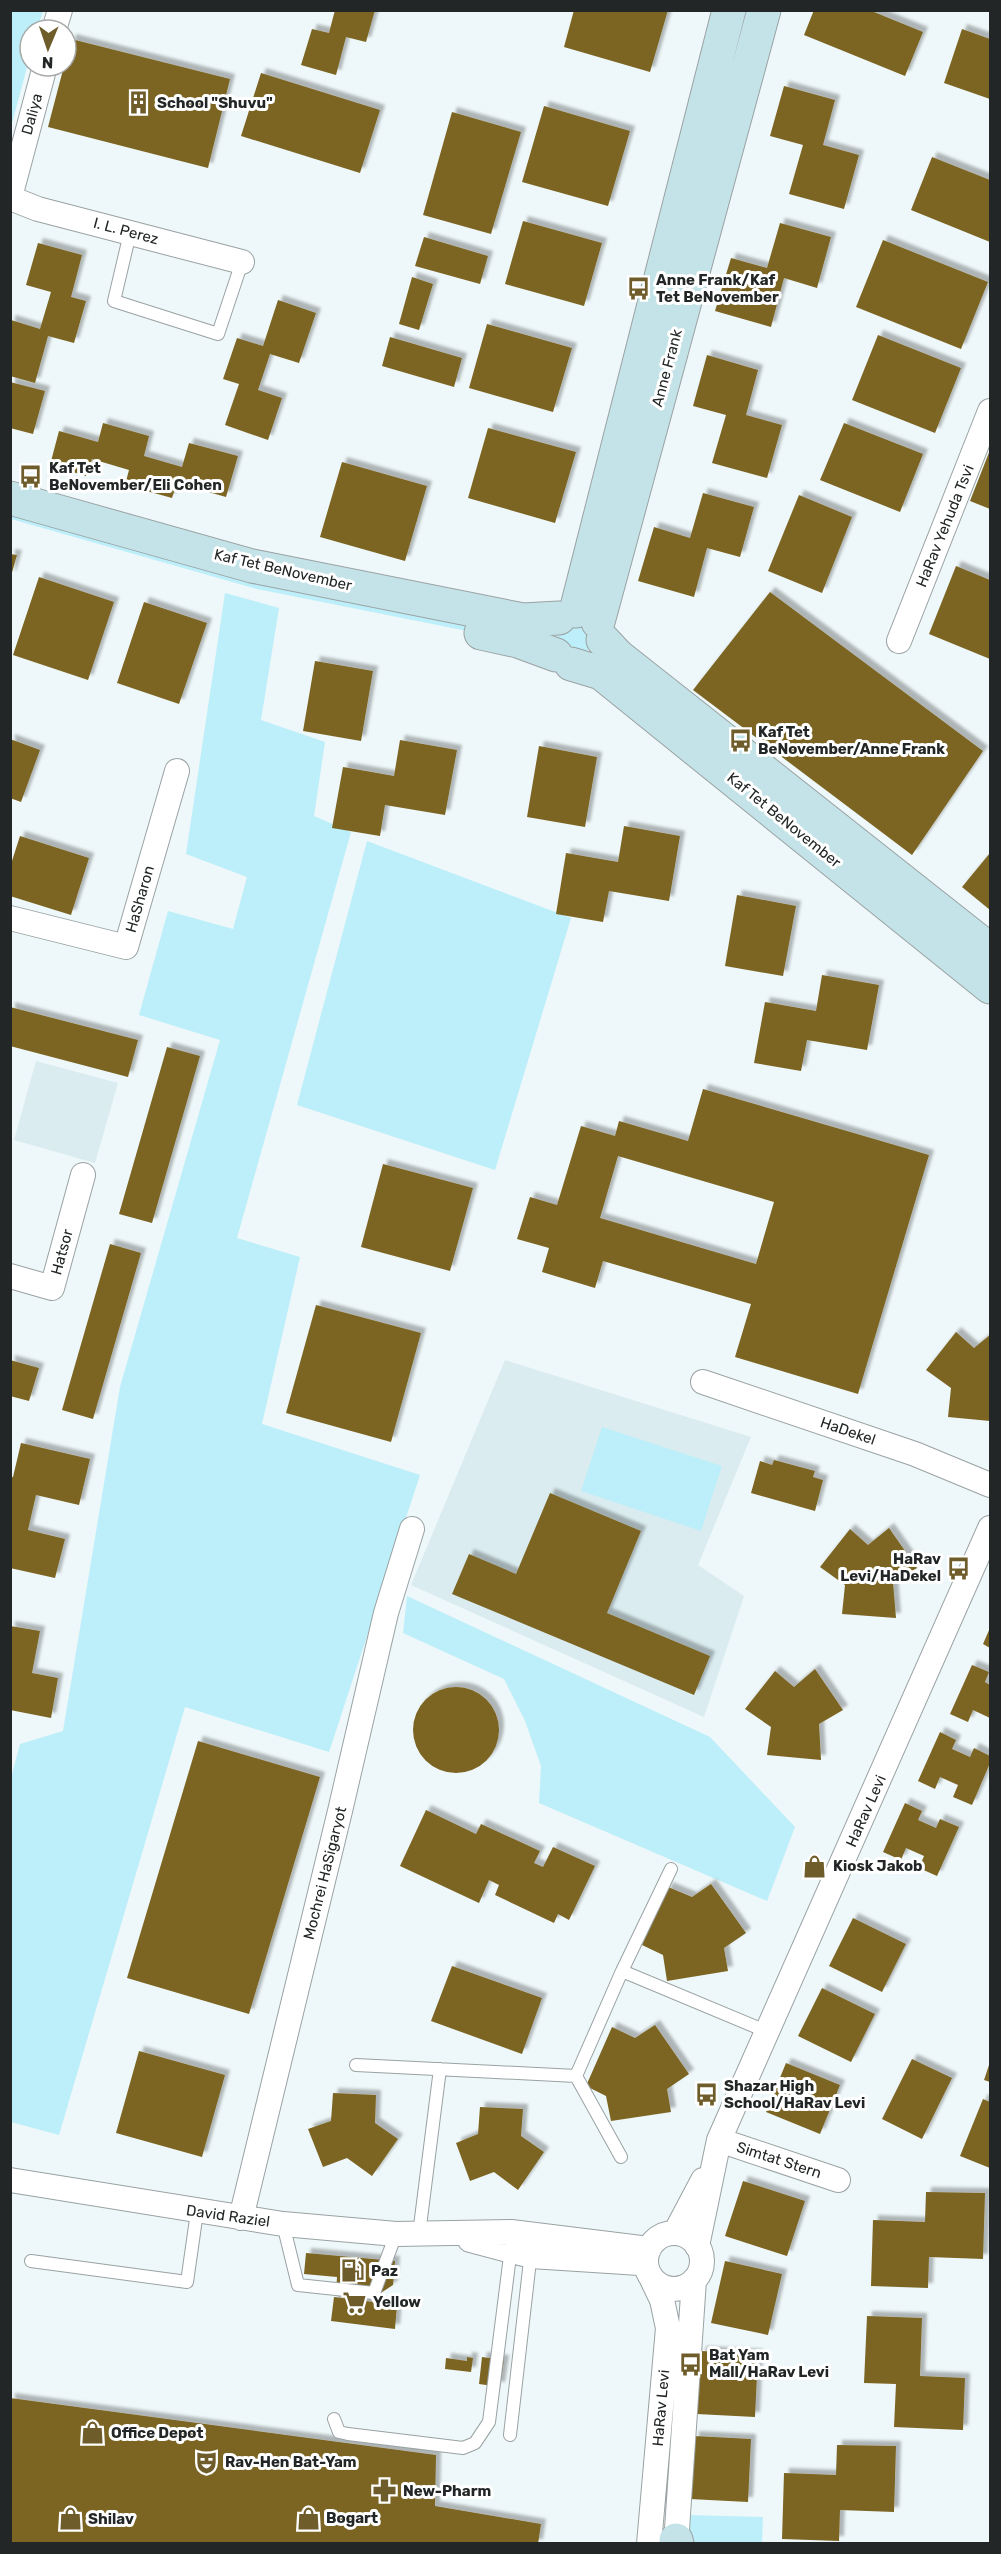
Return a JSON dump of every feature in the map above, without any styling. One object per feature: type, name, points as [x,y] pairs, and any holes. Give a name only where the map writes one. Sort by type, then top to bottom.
[{"type":"street","name":"Anne Frank","points":[[584,623],[729,10]]},
{"type":"street","name":"Anne Frank","points":[[584,623],[764,10]]},
{"type":"street","name":"Daliya","points":[[10,197],[42,78]]},
{"type":"street","name":"I. L. Perez","points":[[10,197],[38,209],[242,262]]},
{"type":"street","name":"HaRav Yehuda Tsvi","points":[[899,641],[990,411]]},
{"type":"street","name":"Kaf Tet BeNovember","points":[[10,498],[252,566],[523,620],[584,623],[618,656],[990,950]]},
{"type":"street","name":"Kaf Tet BeNovember","points":[[10,519],[257,589],[518,641],[601,673],[990,987]]},
{"type":"street","points":[[584,623],[601,651],[587,663],[563,659],[550,637],[553,625],[584,623]]},
{"type":"street","name":"HaSharon","points":[[10,918],[126,947],[177,771]]},
{"type":"street","name":"Hatsor","points":[[10,1276],[52,1288],[83,1175]]},
{"type":"street","name":"HaDekel","points":[[703,1382],[915,1454],[990,1485]]},
{"type":"street","name":"HaRav Levi","points":[[675,2233],[716,2150],[990,1528]]},
{"type":"street","name":"Mochrei HaSigaryot","points":[[241,2218],[386,1613],[412,1529]]},
{"type":"street","name":"HaRav Levi","points":[[697,2246],[716,2150]]},
{"type":"street","name":"Simtat Stern","points":[[716,2150],[838,2180]]},
{"type":"street","name":"David Raziel","points":[[10,2180],[284,2224],[407,2234],[448,2233],[648,2262]]},
{"type":"street","points":[[675,2233],[691,2239],[697,2246],[702,2264],[694,2280],[687,2285],[671,2288],[663,2286],[648,2262],[659,2237],[675,2233]]},
{"type":"street","name":"HaRav Levi","points":[[648,2262],[662,2300],[668,2328],[669,2543]]},
{"type":"street","name":"HaRav Levi","points":[[669,2543],[694,2280]]},
{"type":"lane","points":[[130,233],[114,301],[218,333],[242,262]]},
{"type":"lane","points":[[576,2076],[622,1971],[671,1869]]},
{"type":"lane","points":[[622,1971],[768,2032]]},
{"type":"lane","points":[[356,2065],[576,2076]]},
{"type":"lane","points":[[284,2224],[298,2285],[374,2293],[407,2234],[440,2069]]},
{"type":"lane","points":[[576,2076],[621,2157]]},
{"type":"lane","points":[[31,2261],[187,2282],[198,2212]]},
{"type":"lane","points":[[334,2419],[339,2432],[348,2434],[463,2448],[476,2443],[489,2422],[521,2244]]},
{"type":"lane","points":[[510,2435],[521,2244]]},
{"type":"shaded area","points":[[11,10],[43,11],[41,18],[18,18],[18,78],[24,78],[11,127]]},
{"type":"shaded area","points":[[10,498],[523,620],[518,641],[257,589],[11,519]]},
{"type":"shaded area","points":[[225,593],[279,608],[261,720],[325,742],[314,816],[351,832],[237,1238],[300,1257],[262,1424],[420,1475],[329,1752],[185,1707],[59,2135],[11,2122],[11,1778],[20,1744],[63,1731],[120,1387],[220,1040],[139,1015],[168,911],[233,929],[247,877],[186,854]]},
{"type":"shaded area","points":[[587,622],[591,648],[581,655],[556,641],[559,628]]},
{"type":"shaded area","points":[[367,841],[571,918],[495,1170],[297,1105]]},
{"type":"shaded area","points":[[36,1061],[118,1083],[95,1163],[14,1140]]},
{"type":"shaded area","points":[[505,1360],[751,1437],[698,1565],[744,1596],[704,1717],[411,1585]]},
{"type":"shaded area","points":[[602,1427],[722,1466],[701,1531],[581,1491]]},
{"type":"shaded area","points":[[407,1596],[710,1737],[795,1827],[767,1901],[539,1803],[541,1766],[525,1721],[504,1679],[403,1633]]},
{"type":"shaded area","points":[[687,2515],[763,2517],[762,2543],[690,2543]]},
{"type":"building","points":[[335,10],[375,10],[366,42],[346,37],[336,75],[301,65],[312,29],[329,33]]},
{"type":"building","points":[[574,10],[668,10],[650,72],[564,47]]},
{"type":"building","points":[[814,10],[869,10],[923,32],[905,76],[804,35]]},
{"type":"building","points":[[962,29],[990,39],[990,99],[944,83]]},
{"type":"building","name":"School \"Shuvu\"","points":[[78,41],[230,79],[208,168],[48,127],[61,78],[78,78]]},
{"type":"building","points":[[261,73],[380,110],[360,173],[241,136]]},
{"type":"building","points":[[784,86],[835,100],[823,145],[859,155],[844,209],[789,194],[803,145],[770,136]]},
{"type":"building","points":[[544,106],[630,131],[608,206],[522,182]]},
{"type":"building","points":[[452,112],[521,132],[491,234],[423,215]]},
{"type":"building","points":[[932,157],[990,180],[990,242],[911,210]]},
{"type":"building","points":[[523,221],[602,243],[584,306],[505,284]]},
{"type":"building","points":[[780,223],[831,237],[817,288],[784,278],[771,327],[715,311],[731,258],[767,268]]},
{"type":"building","points":[[424,237],[488,256],[480,284],[415,266]]},
{"type":"building","points":[[883,240],[988,282],[961,349],[856,307]]},
{"type":"building","points":[[38,243],[82,255],[71,297],[86,301],[74,343],[48,336],[35,383],[10,376],[10,322],[11,320],[40,329],[51,292],[26,285]]},
{"type":"building","points":[[412,277],[433,284],[419,330],[399,324]]},
{"type":"building","points":[[278,300],[316,313],[299,363],[270,354],[258,390],[282,398],[268,440],[225,425],[239,384],[223,379],[237,338],[263,346]]},
{"type":"building","points":[[487,324],[572,348],[553,412],[469,388]]},
{"type":"building","points":[[878,335],[961,368],[935,433],[852,400]]},
{"type":"building","points":[[390,337],[462,358],[454,387],[382,366]]},
{"type":"building","points":[[707,355],[758,370],[746,415],[782,425],[767,478],[712,463],[726,415],[693,406]]},
{"type":"building","points":[[10,382],[45,391],[33,434],[10,428]]},
{"type":"building","points":[[103,423],[149,436],[144,456],[182,467],[189,443],[238,456],[226,497],[177,483],[172,498],[125,485],[129,470],[92,459],[86,476],[50,465],[59,431],[98,442]]},
{"type":"building","points":[[844,423],[923,454],[900,512],[820,480]]},
{"type":"building","points":[[488,428],[576,452],[555,523],[468,498]]},
{"type":"building","points":[[990,450],[990,509],[970,501]]},
{"type":"building","points":[[342,462],[427,486],[405,561],[320,537]]},
{"type":"building","points":[[703,493],[754,507],[740,557],[707,548],[694,597],[638,581],[654,527],[690,538]]},
{"type":"building","points":[[799,495],[852,517],[822,593],[768,571]]},
{"type":"building","points":[[10,554],[17,555],[11,576],[10,576]]},
{"type":"building","points":[[956,566],[990,580],[990,659],[929,634]]},
{"type":"building","points":[[39,577],[114,602],[88,680],[13,655]]},
{"type":"building","points":[[770,592],[983,751],[912,855],[693,690]]},
{"type":"building","points":[[144,602],[207,623],[179,704],[117,683]]},
{"type":"building","points":[[315,661],[373,671],[361,741],[303,731]]},
{"type":"building","points":[[10,739],[40,750],[21,802],[10,798]]},
{"type":"building","points":[[400,740],[457,750],[445,815],[385,805],[380,836],[332,828],[343,767],[394,776]]},
{"type":"building","points":[[539,746],[597,757],[585,827],[527,817]]},
{"type":"building","points":[[624,826],[680,836],[669,901],[609,891],[603,922],[556,914],[566,853],[618,862]]},
{"type":"building","points":[[20,836],[89,858],[71,915],[10,896],[10,867]]},
{"type":"building","points":[[990,853],[990,910],[962,887]]},
{"type":"building","points":[[737,895],[796,906],[783,976],[725,966]]},
{"type":"building","points":[[822,975],[879,985],[867,1050],[807,1040],[801,1071],[754,1063],[765,1002],[816,1011]]},
{"type":"building","points":[[10,1007],[138,1040],[128,1077],[10,1046]]},
{"type":"building","points":[[167,1047],[200,1056],[152,1223],[119,1214]]},
{"type":"building","points":[[703,1089],[929,1155],[858,1394],[735,1357],[751,1304],[603,1261],[595,1288],[542,1272],[549,1248],[517,1239],[530,1197],[557,1205],[581,1126],[615,1136],[619,1121],[688,1141]],"holes":[[[618,1156],[774,1202],[756,1264],[600,1218]]]},
{"type":"building","points":[[383,1164],[473,1188],[450,1271],[361,1247]]},
{"type":"building","points":[[110,1244],[141,1253],[93,1419],[62,1410]]},
{"type":"building","points":[[316,1305],[421,1333],[391,1442],[286,1413]]},
{"type":"building","points":[[956,1332],[974,1348],[990,1335],[990,1421],[948,1417],[951,1388],[926,1370]]},
{"type":"building","points":[[10,1360],[39,1368],[29,1401],[10,1396]]},
{"type":"building","points":[[21,1443],[90,1459],[79,1505],[36,1495],[28,1530],[65,1539],[55,1578],[10,1568],[10,1477],[13,1477]]},
{"type":"building","points":[[774,1460],[815,1471],[813,1477],[823,1480],[815,1511],[751,1493],[760,1461],[772,1465]]},
{"type":"building","points":[[550,1493],[641,1531],[607,1613],[710,1656],[694,1695],[452,1594],[469,1554],[516,1574]]},
{"type":"building","points":[[889,1528],[917,1568],[893,1582],[896,1618],[842,1614],[845,1585],[820,1567],[850,1529],[868,1545]]},
{"type":"building","points":[[10,1626],[40,1631],[32,1673],[58,1678],[51,1718],[10,1710]]},
{"type":"building","points":[[990,1628],[990,1648],[983,1644]]},
{"type":"building","points":[[972,1665],[989,1672],[985,1682],[990,1685],[990,1718],[973,1710],[968,1722],[950,1714]]},
{"type":"building","points":[[815,1669],[843,1710],[819,1724],[821,1760],[767,1755],[771,1727],[745,1709],[775,1671],[794,1687]]},
{"type":"building","points":[[456,1687],[480,1694],[492,1706],[499,1730],[492,1754],[480,1766],[456,1773],[432,1766],[420,1754],[413,1730],[420,1706],[432,1694]]},
{"type":"building","points":[[940,1732],[956,1740],[952,1749],[970,1757],[974,1748],[990,1756],[990,1763],[972,1805],[953,1797],[958,1785],[940,1777],[935,1789],[918,1781]]},
{"type":"building","points":[[198,1741],[320,1777],[249,2014],[127,1978]]},
{"type":"building","points":[[905,1803],[922,1811],[918,1820],[936,1828],[940,1819],[959,1827],[937,1876],[919,1868],[924,1856],[906,1848],[901,1860],[883,1852]]},
{"type":"building","points":[[426,1810],[476,1834],[481,1824],[540,1851],[534,1863],[543,1867],[553,1847],[595,1866],[569,1920],[558,1914],[554,1923],[495,1895],[499,1885],[489,1880],[479,1903],[400,1866]]},
{"type":"building","points":[[711,1884],[746,1933],[724,1948],[728,1971],[667,1981],[663,1955],[642,1945],[668,1887],[692,1897]]},
{"type":"building","points":[[853,1918],[906,1944],[882,1992],[829,1966]]},
{"type":"building","points":[[452,1966],[542,1998],[522,2054],[431,2021]]},
{"type":"building","points":[[822,1988],[875,2014],[851,2062],[798,2036]]},
{"type":"building","points":[[655,2025],[689,2074],[667,2089],[671,2112],[611,2121],[606,2096],[586,2086],[612,2027],[635,2038]]},
{"type":"building","points":[[139,2051],[225,2075],[202,2157],[116,2133]]},
{"type":"building","points":[[912,2059],[952,2078],[922,2139],[882,2119]]},
{"type":"building","points":[[990,2062],[990,2082],[984,2080]]},
{"type":"building","points":[[786,2063],[840,2085],[820,2134],[766,2112]]},
{"type":"building","points":[[333,2093],[376,2095],[375,2123],[398,2139],[372,2176],[347,2158],[323,2167],[308,2129],[331,2121]]},
{"type":"building","points":[[983,2099],[990,2102],[990,2168],[960,2156]]},
{"type":"building","points":[[480,2107],[523,2109],[521,2136],[544,2152],[518,2190],[494,2172],[470,2181],[456,2143],[478,2134]]},
{"type":"building","points":[[743,2181],[805,2201],[787,2256],[725,2236]]},
{"type":"building","points":[[926,2192],[985,2193],[983,2259],[929,2257],[928,2288],[871,2286],[873,2220],[925,2222]]},
{"type":"building","points":[[306,2253],[395,2261],[393,2285],[376,2296],[336,2292],[337,2277],[304,2274]]},
{"type":"building","points":[[725,2261],[782,2274],[768,2335],[711,2323]]},
{"type":"building","points":[[334,2297],[397,2305],[395,2329],[331,2321]]},
{"type":"building","points":[[867,2316],[922,2318],[920,2376],[965,2378],[963,2430],[894,2427],[896,2384],[864,2383]]},
{"type":"building","points":[[701,2351],[758,2354],[755,2417],[697,2414]]},
{"type":"building","points":[[467,2357],[473,2358],[471,2372],[445,2369],[446,2358],[467,2361]]},
{"type":"building","points":[[482,2357],[504,2360],[500,2387],[479,2384]]},
{"type":"building","points":[[10,2398],[436,2455],[435,2506],[541,2524],[538,2544],[10,2544]]},
{"type":"building","points":[[694,2436],[751,2439],[748,2502],[690,2499]]},
{"type":"building","points":[[837,2445],[896,2446],[894,2512],[840,2510],[839,2541],[782,2539],[784,2473],[836,2475]]},
{"type":"place","name":"School \"Shuvu\"","points":[[139,103]]},
{"type":"place","name":"Anne Frank/Kaf Tet BeNovember","points":[[638,289]]},
{"type":"place","name":"Kaf Tet BeNovember/Eli Cohen","points":[[31,477]]},
{"type":"place","name":"Kaf Tet BeNovember/Anne Frank","points":[[740,741]]},
{"type":"place","name":"HaRav Levi/HaDekel","points":[[959,1568]]},
{"type":"place","name":"Kiosk Jakob","points":[[815,1866]]},
{"type":"place","name":"Shazar High School/HaRav Levi","points":[[706,2095]]},
{"type":"place","name":"Paz","points":[[353,2271]]},
{"type":"place","name":"Yellow","points":[[355,2302]]},
{"type":"place","name":"Bat Yam Mall/HaRav Levi","points":[[691,2364]]},
{"type":"place","name":"Office Depot","points":[[93,2433]]},
{"type":"place","name":"Rav-Hen Bat-Yam","points":[[207,2462]]},
{"type":"place","name":"New-Pharm","points":[[385,2491]]},
{"type":"place","name":"Bogart","points":[[308,2518]]},
{"type":"place","name":"Shilav","points":[[70,2519]]}]
